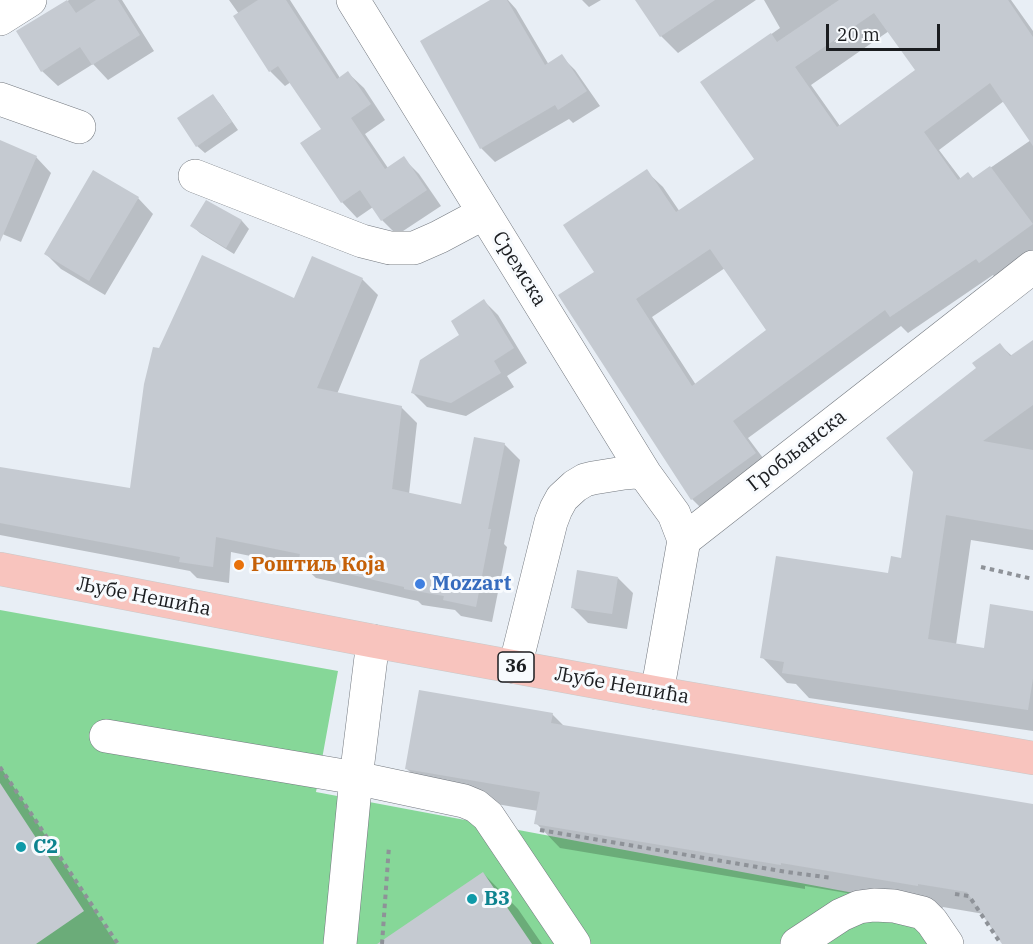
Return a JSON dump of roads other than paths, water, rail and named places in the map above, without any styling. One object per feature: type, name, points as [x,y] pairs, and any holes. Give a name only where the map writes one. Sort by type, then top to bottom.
[{"type":"main road","name":"Љубе Нешића","points":[[0,569],[657,693],[1033,758]]},
{"type":"street","points":[[0,19],[30,0]]},
{"type":"street","name":"Сремска","points":[[353,0],[645,474],[674,514],[684,540]]},
{"type":"street","points":[[0,99],[79,127]]},
{"type":"street","points":[[195,176],[362,241],[390,248],[414,248],[484,213]]},
{"type":"street","name":"Гробљанска","points":[[684,540],[1033,267]]},
{"type":"street","points":[[515,667],[551,522],[562,498],[585,480],[624,473],[645,474]]},
{"type":"street","points":[[657,693],[684,540]]},
{"type":"street","points":[[340,944],[356,778],[373,641]]},
{"type":"street","points":[[106,736],[356,778],[464,801],[482,810],[491,821],[574,944]]},
{"type":"street","points":[[797,944],[841,915],[860,907],[874,905],[894,906],[923,914],[932,922],[947,944]]},
{"type":"place","name":"Роштиљ Која","points":[[239,565]]},
{"type":"place","name":"Mozzart","points":[[420,584]]},
{"type":"place","name":"C2","points":[[21,847]]},
{"type":"place","name":"B3","points":[[472,899]]}]
